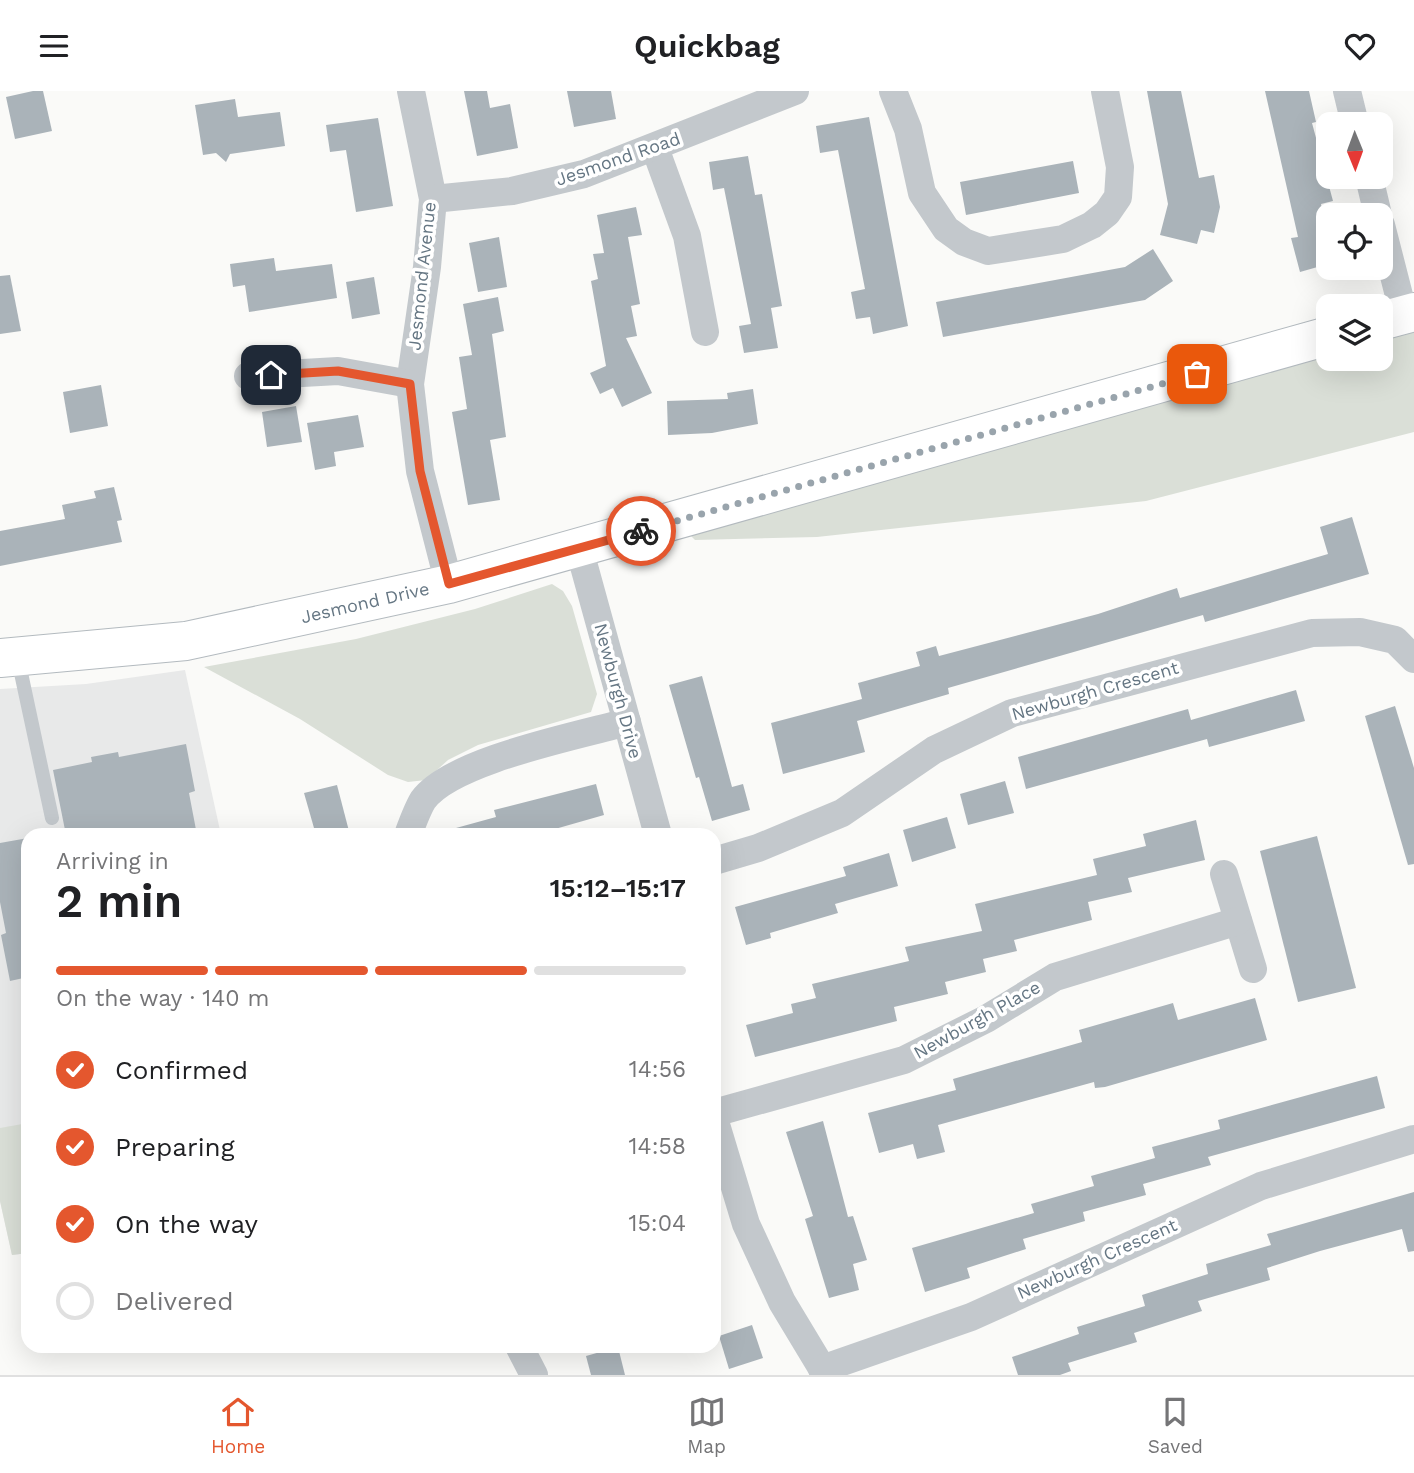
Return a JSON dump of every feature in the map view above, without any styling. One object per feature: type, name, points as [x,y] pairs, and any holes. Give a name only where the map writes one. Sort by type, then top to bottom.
[{"type":"street","name":"Jesmond Avenue","points":[[411,91],[433,199],[427,267],[410,384],[420,471],[449,584]]},
{"type":"street","name":"Jesmond Road","points":[[433,199],[512,191],[584,174],[795,91]]},
{"type":"street","points":[[893,91],[908,129],[922,193],[946,229],[964,242],[988,251],[1063,239],[1092,225],[1107,213],[1118,197],[1120,167],[1105,91]]},
{"type":"street","points":[[1347,91],[1352,112]]},
{"type":"street","points":[[655,148],[687,236],[705,332]]},
{"type":"street","points":[[1392,280],[1399,316]]},
{"type":"street","name":"Jesmond Drive","points":[[9,658],[186,641],[449,584],[1316,340]]},
{"type":"street","points":[[248,376],[338,371],[410,384]]},
{"type":"street","name":"Newburgh Drive","points":[[579,548],[656,828]]},
{"type":"street","name":"Newburgh Crescent","points":[[721,859],[758,848],[842,813],[934,750],[1012,713],[1312,633],[1360,632],[1395,639],[1414,659]]},
{"type":"street","points":[[411,828],[424,799],[450,779],[485,762],[627,722]]},
{"type":"street","points":[[1224,874],[1253,969]]},
{"type":"street","name":"Newburgh Place","points":[[721,1114],[904,1060],[985,1019],[1055,977],[1238,921]]},
{"type":"street","name":"Newburgh Crescent","points":[[824,1372],[971,1317],[1261,1186],[1414,1139]]},
{"type":"street","points":[[721,1140],[746,1224],[782,1302],[824,1372]]},
{"type":"street","points":[[523,1353],[534,1375]]},
{"type":"lane","points":[[9,658],[52,818]]},
{"type":"shaded area","points":[[1414,326],[1414,432],[1146,501],[817,537],[695,540],[687,532],[1316,355],[1316,371],[1393,371],[1393,332]]},
{"type":"shaded area","points":[[552,584],[563,591],[572,606],[597,694],[591,712],[478,745],[448,760],[426,780],[408,782],[388,775],[300,719],[204,667],[356,639],[475,609]]},
{"type":"shaded area","points":[[185,670],[219,828],[21,828],[21,1254],[12,1255],[0,1201],[0,689],[86,684]]},
{"type":"shaded area","points":[[21,1124],[21,1254],[12,1255],[0,1201],[0,1128]]},
{"type":"building","points":[[43,91],[52,131],[15,139],[6,97]]},
{"type":"building","points":[[464,91],[487,91],[490,108],[510,104],[518,148],[477,156]]},
{"type":"building","points":[[567,91],[611,91],[616,119],[574,127]]},
{"type":"building","points":[[1147,91],[1181,91],[1199,178],[1214,175],[1220,207],[1214,233],[1201,230],[1197,244],[1160,235],[1168,204]]},
{"type":"building","points":[[1265,91],[1309,91],[1316,122],[1312,123],[1316,138],[1316,189],[1330,189],[1333,201],[1316,203],[1316,267],[1300,272],[1291,238],[1298,237]]},
{"type":"building","points":[[235,99],[238,117],[280,112],[285,146],[230,154],[226,162],[216,153],[203,155],[195,105]]},
{"type":"building","points":[[869,117],[908,326],[873,334],[870,317],[856,319],[851,292],[865,289],[838,150],[820,153],[816,126]]},
{"type":"building","points":[[378,118],[393,206],[356,212],[346,150],[330,152],[326,125]]},
{"type":"building","points":[[748,156],[755,195],[762,194],[782,306],[771,308],[778,348],[744,353],[739,326],[751,324],[724,188],[713,190],[709,162]]},
{"type":"building","points":[[1073,161],[1079,193],[966,215],[960,182]]},
{"type":"building","points":[[636,207],[642,235],[628,237],[640,304],[631,306],[637,336],[626,338],[652,393],[622,407],[613,388],[600,394],[590,373],[606,366],[591,281],[598,279],[593,254],[604,253],[597,215]]},
{"type":"building","points":[[499,237],[507,287],[478,292],[469,243]]},
{"type":"building","points":[[1153,249],[1173,281],[1145,300],[943,337],[936,302],[1125,267]]},
{"type":"building","points":[[274,258],[276,271],[332,264],[337,298],[249,312],[245,285],[233,287],[230,264]]},
{"type":"building","points":[[10,275],[21,331],[0,334],[0,276]]},
{"type":"building","points":[[374,277],[380,314],[352,319],[346,282]]},
{"type":"building","points":[[498,297],[504,331],[492,334],[506,437],[490,440],[500,500],[468,505],[452,412],[467,409],[459,357],[472,355],[463,304]]},
{"type":"building","points":[[101,385],[108,426],[70,433],[63,392]]},
{"type":"building","points":[[753,389],[758,424],[712,433],[668,435],[667,401],[728,399],[727,393]]},
{"type":"building","points":[[296,406],[302,442],[267,447],[262,412]]},
{"type":"building","points":[[358,415],[364,447],[334,452],[336,466],[315,470],[307,423]]},
{"type":"building","points":[[114,487],[122,520],[117,521],[122,542],[0,566],[0,531],[65,519],[62,505],[96,498],[94,491]]},
{"type":"building","points":[[1352,517],[1369,574],[1205,622],[1203,615],[948,688],[949,694],[857,721],[865,752],[783,774],[771,723],[862,699],[858,683],[920,666],[916,652],[936,646],[939,656],[1098,614],[1177,588],[1180,598],[1328,554],[1320,527]]},
{"type":"building","points":[[702,676],[732,787],[743,784],[750,810],[712,821],[699,777],[696,778],[669,685]]},
{"type":"building","points":[[1296,690],[1305,721],[1209,747],[1207,739],[1026,789],[1018,757],[1188,709],[1191,720]]},
{"type":"building","points":[[1395,706],[1414,768],[1414,864],[1408,865],[1365,716]]},
{"type":"building","points":[[186,744],[195,791],[189,793],[196,828],[65,828],[53,770],[92,762],[91,757],[118,752],[119,757]]},
{"type":"building","points":[[1005,781],[1014,813],[968,825],[960,794]]},
{"type":"building","points":[[596,784],[604,815],[558,828],[456,828],[496,817],[494,810]]},
{"type":"building","points":[[337,785],[348,828],[314,828],[304,793]]},
{"type":"building","points":[[947,817],[956,848],[912,862],[903,830]]},
{"type":"building","points":[[1196,820],[1205,860],[1128,878],[1132,892],[1088,902],[1092,920],[1014,940],[1017,951],[983,959],[986,972],[945,982],[948,994],[894,1007],[897,1021],[755,1057],[746,1025],[793,1013],[791,1004],[816,998],[812,984],[909,961],[905,947],[982,931],[975,904],[1097,875],[1093,859],[1146,846],[1143,834]]},
{"type":"building","points":[[1317,836],[1356,988],[1298,1002],[1260,851]]},
{"type":"building","points":[[21,839],[21,979],[10,981],[1,935],[6,933],[0,902],[0,843]]},
{"type":"building","points":[[889,853],[898,886],[835,904],[838,913],[770,933],[771,938],[746,945],[735,907],[846,876],[843,867]]},
{"type":"building","points":[[1255,998],[1267,1040],[1105,1087],[1095,1088],[1094,1082],[938,1125],[945,1152],[917,1159],[913,1144],[879,1153],[868,1113],[956,1090],[953,1079],[1082,1042],[1079,1030],[1173,1003],[1178,1020]]},
{"type":"building","points":[[1377,1076],[1385,1108],[1208,1157],[1211,1165],[1143,1184],[1146,1195],[1083,1212],[1085,1221],[1023,1239],[1026,1249],[967,1268],[970,1278],[925,1292],[912,1248],[1034,1213],[1031,1204],[1094,1186],[1091,1176],[1155,1158],[1152,1147],[1220,1129],[1218,1120]]},
{"type":"building","points":[[823,1121],[848,1217],[853,1216],[867,1260],[853,1264],[859,1290],[829,1298],[805,1219],[813,1216],[786,1132]]},
{"type":"building","points":[[1414,1192],[1414,1251],[1408,1252],[1402,1229],[1320,1251],[1267,1268],[1270,1280],[1198,1301],[1202,1311],[1134,1333],[1137,1342],[1068,1363],[1071,1371],[1060,1375],[1018,1375],[1012,1357],[1079,1334],[1077,1327],[1145,1306],[1142,1295],[1208,1274],[1206,1264],[1271,1245],[1267,1234]]},
{"type":"building","points":[[752,1325],[763,1358],[729,1369],[721,1335]]},
{"type":"building","points":[[620,1353],[625,1375],[591,1375],[586,1356]]},
{"type":"way so far","points":[[641,531],[1197,374]]},
{"type":"route","points":[[271,375],[338,371],[410,384],[420,471],[449,584],[641,531]]}]
